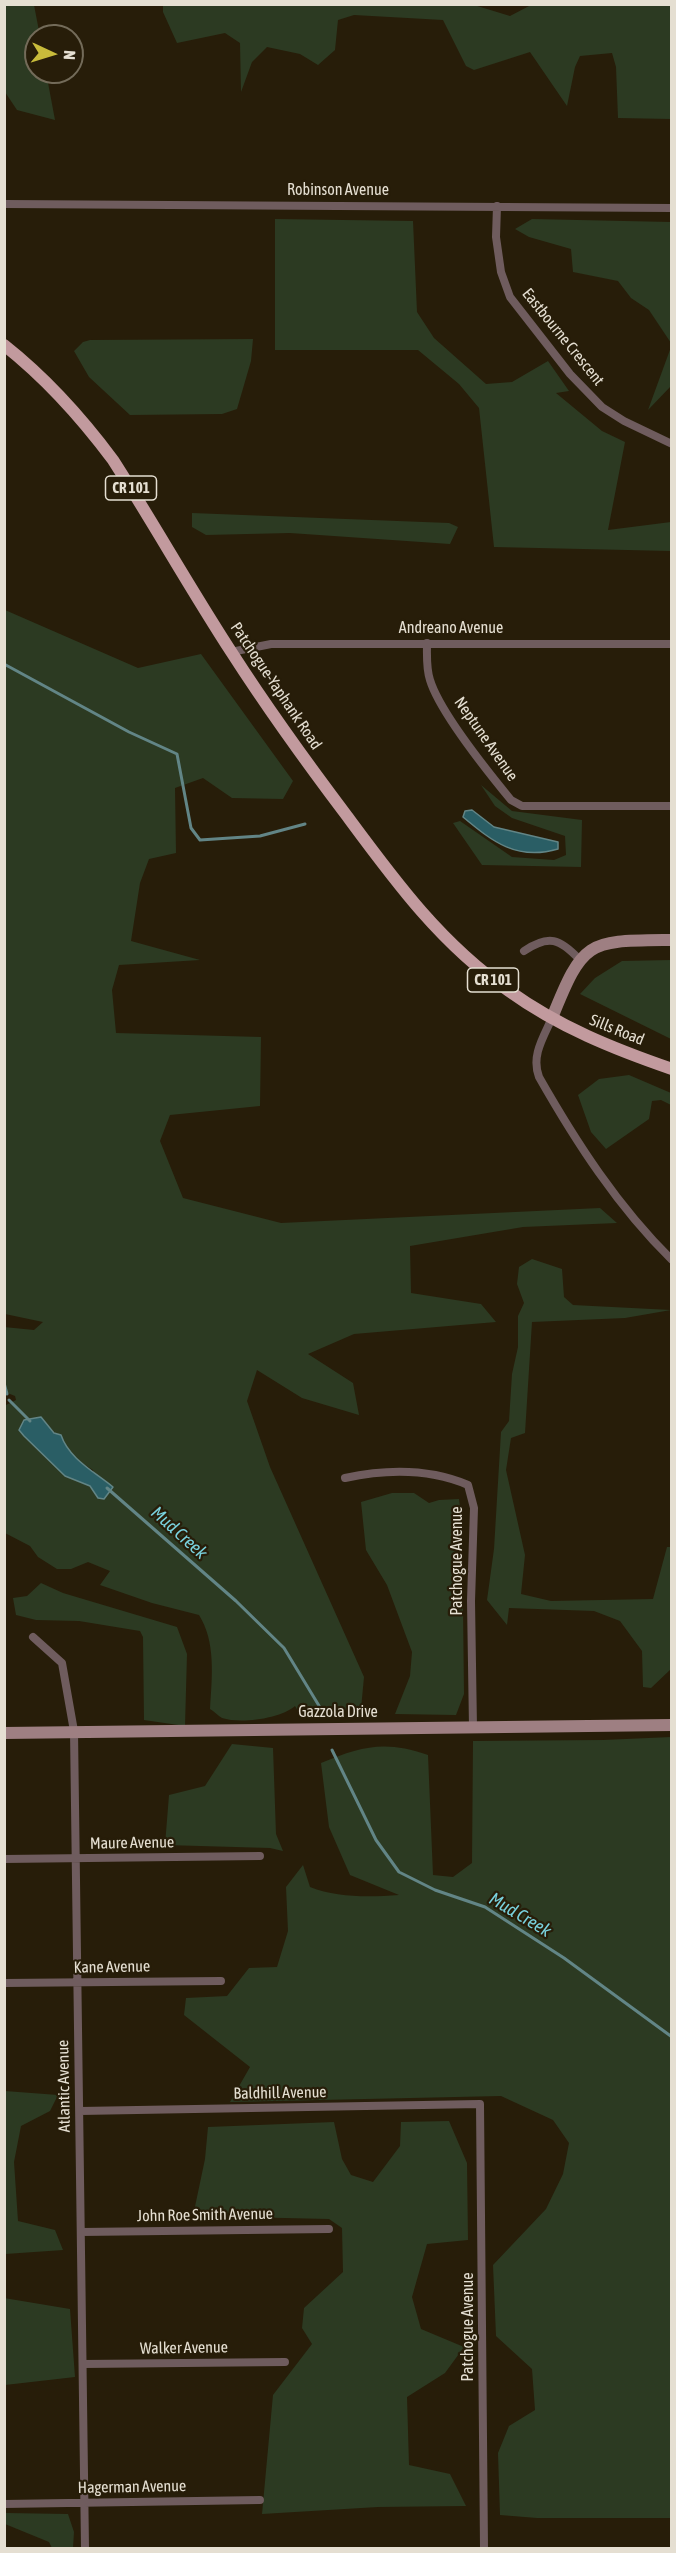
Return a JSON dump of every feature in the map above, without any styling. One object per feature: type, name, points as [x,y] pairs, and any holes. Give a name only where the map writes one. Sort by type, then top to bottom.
[{"type":"main road","name":"Patchogue-Yaphank Road","points":[[4,345],[47,382],[95,436],[126,480],[231,652],[314,772],[413,904],[440,934],[485,973],[509,992],[552,1018]]},
{"type":"main road","name":"Sills Road","points":[[552,1018],[616,1050],[672,1069]]},
{"type":"street","name":"Robinson Avenue","points":[[4,204],[672,208]]},
{"type":"street","name":"Eastbourne Crescent","points":[[498,206],[496,237],[501,272],[510,297],[570,374],[602,407],[624,421],[672,444]]},
{"type":"street","name":"Neptune Avenue","points":[[427,643],[430,681],[439,699],[464,738],[511,800],[522,806],[672,806]]},
{"type":"street","name":"Andreano Avenue","points":[[231,652],[271,644],[672,644]]},
{"type":"street","points":[[672,940],[610,942],[593,949],[579,959],[572,970],[536,1058],[536,1067],[539,1077],[599,1174],[637,1222],[672,1260]]},
{"type":"street","points":[[524,951],[538,943],[557,941],[579,959]]},
{"type":"street","name":"Patchogue Avenue","points":[[345,1478],[381,1471],[405,1471],[448,1476],[468,1485],[474,1508],[471,1602],[473,1728]]},
{"type":"street","name":"Atlantic Avenue","points":[[33,1637],[62,1663],[74,1731],[85,2548]]},
{"type":"street","name":"Gazzola Drive","points":[[4,1733],[672,1725]]},
{"type":"street","name":"Maure Avenue","points":[[4,1859],[260,1856]]},
{"type":"street","name":"Kane Avenue","points":[[4,1983],[221,1981]]},
{"type":"street","name":"Patchogue Avenue","points":[[480,2104],[484,2548]]},
{"type":"street","name":"Baldhill Avenue","points":[[80,2111],[480,2104]]},
{"type":"street","name":"John Roe Smith Avenue","points":[[81,2232],[329,2229]]},
{"type":"street","name":"Walker Avenue","points":[[83,2364],[285,2362]]},
{"type":"street","name":"Hagerman Avenue","points":[[4,2504],[260,2500]]},
{"type":"green space","points":[[163,4],[474,5],[510,16],[531,5],[671,5],[671,119],[618,118],[616,67],[612,53],[580,56],[575,67],[567,106],[530,52],[474,70],[466,66],[443,20],[354,15],[338,20],[335,50],[318,65],[300,54],[267,47],[252,62],[241,92],[240,43],[225,33],[177,43],[163,12]]},
{"type":"green space","points":[[4,5],[34,5],[38,24],[24,24],[24,84],[48,84],[55,120],[17,110],[5,92]]},
{"type":"green space","points":[[275,219],[413,221],[417,312],[434,338],[486,384],[512,382],[548,361],[569,391],[556,393],[602,431],[625,442],[608,530],[671,522],[671,551],[494,547],[479,408],[459,384],[418,350],[275,350]]},
{"type":"green space","points":[[532,219],[671,222],[671,343],[649,310],[631,298],[618,281],[573,272],[571,249],[529,237],[515,229]]},
{"type":"green space","points":[[253,339],[251,361],[237,409],[222,414],[130,415],[89,377],[74,351],[83,342],[90,340]]},
{"type":"green space","points":[[671,347],[671,386],[648,410]]},
{"type":"green space","points":[[192,513],[449,523],[458,527],[450,544],[290,533],[206,535],[192,527]]},
{"type":"green space","points":[[5,610],[138,668],[201,654],[293,781],[283,799],[232,798],[203,778],[175,788],[176,853],[149,859],[140,883],[131,941],[200,960],[119,965],[112,990],[116,1033],[261,1037],[260,1106],[170,1115],[160,1141],[183,1198],[281,1223],[600,1208],[617,1223],[523,1227],[410,1246],[411,1293],[481,1304],[496,1322],[354,1334],[308,1354],[353,1383],[359,1415],[302,1398],[257,1370],[247,1401],[270,1467],[364,1677],[361,1709],[300,1714],[295,1706],[280,1714],[260,1719],[222,1718],[210,1709],[212,1660],[208,1637],[199,1615],[152,1603],[100,1585],[110,1571],[88,1562],[71,1569],[57,1569],[38,1557],[30,1546],[5,1533],[5,1408],[6,1405],[16,1400],[15,1396],[5,1392],[4,1327],[34,1330],[43,1322],[5,1314]],"holes":[[[41,1417],[55,1433],[61,1435],[74,1456],[93,1470],[98,1498],[90,1486],[65,1476],[24,1436],[24,1421]]]},
{"type":"green space","points":[[481,785],[512,811],[582,820],[581,867],[482,865],[453,823],[460,821],[512,857],[554,860],[566,855],[565,836],[512,818],[495,806]]},
{"type":"green space","points":[[671,960],[671,1039],[580,994],[595,978],[622,961]]},
{"type":"green space","points":[[629,1075],[671,1093],[671,1105],[661,1100],[652,1101],[649,1119],[606,1149],[591,1132],[578,1095],[599,1079]]},
{"type":"green space","points":[[532,1259],[562,1269],[564,1297],[573,1305],[671,1310],[625,1318],[532,1322],[525,1433],[511,1438],[506,1470],[525,1555],[521,1594],[551,1601],[653,1599],[667,1547],[671,1547],[671,1669],[651,1688],[643,1687],[642,1651],[620,1621],[594,1611],[509,1608],[507,1625],[487,1600],[494,1549],[501,1432],[509,1421],[512,1374],[518,1347],[518,1316],[524,1303],[517,1284],[519,1267]]},
{"type":"green space","points":[[392,1493],[414,1493],[429,1503],[459,1499],[462,1523],[464,1694],[456,1715],[395,1714],[410,1676],[412,1652],[387,1585],[366,1550],[361,1502]]},
{"type":"green space","points":[[41,1583],[63,1593],[177,1627],[187,1654],[185,1726],[144,1720],[143,1637],[140,1631],[79,1621],[36,1620],[16,1615],[13,1598],[27,1596]]},
{"type":"green space","points":[[671,1737],[671,2518],[537,2518],[500,2515],[498,2453],[509,2426],[535,2410],[532,2369],[496,2336],[493,2265],[546,2209],[563,2174],[569,2143],[553,2120],[501,2096],[230,2102],[250,2067],[184,2015],[186,1998],[227,1996],[249,1968],[277,1967],[288,1931],[286,1887],[303,1865],[310,1887],[320,1891],[354,1896],[399,1895],[350,1875],[329,1827],[321,1763],[349,1752],[386,1746],[428,1755],[433,1875],[453,1877],[472,1863],[473,1741]]},
{"type":"green space","points":[[232,1744],[273,1748],[276,1834],[283,1851],[270,1848],[165,1845],[169,1795],[205,1786]]},
{"type":"green space","points":[[5,2091],[58,2095],[50,2111],[21,2126],[14,2162],[18,2221],[55,2230],[63,2250],[5,2254]]},
{"type":"green space","points":[[449,2121],[467,2163],[468,2240],[427,2244],[412,2297],[421,2329],[464,2347],[445,2373],[407,2397],[409,2465],[450,2474],[466,2506],[378,2507],[262,2514],[273,2395],[312,2344],[302,2328],[304,2308],[343,2272],[342,2228],[329,2219],[193,2216],[205,2159],[208,2127],[334,2122],[342,2159],[351,2175],[373,2182],[400,2146],[401,2122]]},
{"type":"green space","points":[[4,2298],[70,2309],[75,2377],[5,2385]]},
{"type":"green space","points":[[5,2513],[68,2514],[74,2532],[73,2548],[52,2548],[49,2542],[5,2524]]},
{"type":"water","points":[[472,810],[494,827],[558,842],[558,849],[530,853],[506,847],[463,817],[465,811]]},
{"type":"water","points":[[41,1417],[54,1433],[61,1435],[76,1458],[113,1487],[104,1499],[98,1498],[90,1486],[65,1476],[19,1430],[24,1420]]},
{"type":"waterway","points":[[4,664],[129,732],[177,754],[191,828],[200,840],[260,836],[305,824]]},
{"type":"waterway","name":"Mud Creek","points":[[4,1383],[7,1394]]},
{"type":"waterway","name":"Mud Creek","points":[[9,1400],[30,1421]]},
{"type":"waterway","name":"Mud Creek","points":[[107,1488],[236,1601],[284,1648],[324,1714]]},
{"type":"waterway","name":"Mud Creek","points":[[332,1750],[376,1840],[399,1872],[435,1890],[485,1907],[564,1958],[672,2037]]}]
